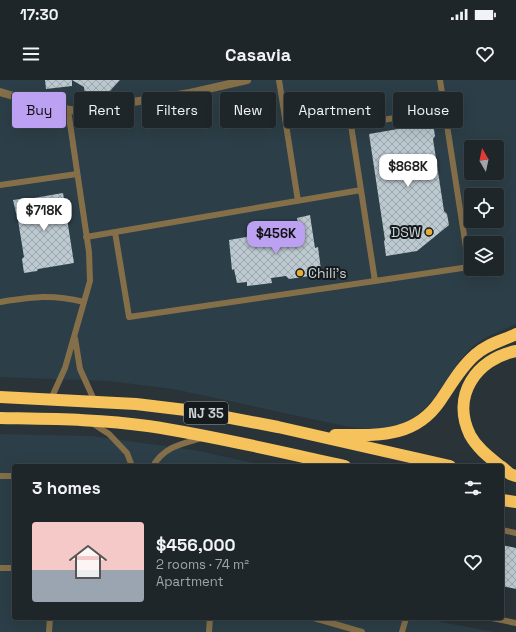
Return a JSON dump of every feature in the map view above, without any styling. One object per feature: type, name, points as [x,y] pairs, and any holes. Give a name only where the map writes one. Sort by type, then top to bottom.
[{"type":"highway","points":[[278,427],[335,435],[383,435],[406,429],[421,421],[437,406],[463,368],[474,356],[489,345],[516,334]]},
{"type":"highway","points":[[498,464],[480,448],[471,436],[466,425],[464,411],[465,397],[472,378],[484,365],[500,356],[516,351]]},
{"type":"highway","name":"NJ 35","points":[[0,397],[136,404],[194,411],[278,427],[441,464]]},
{"type":"highway","name":"NJ 35","points":[[0,418],[87,420],[147,426],[210,436],[336,464]]},
{"type":"highway","points":[[504,469],[516,476]]},
{"type":"highway","points":[[504,478],[516,481]]},
{"type":"highway","points":[[504,500],[516,502]]},
{"type":"street","points":[[0,92],[48,106],[68,110],[89,110],[182,95],[247,80]]},
{"type":"lane","points":[[279,80],[298,201]]},
{"type":"lane","points":[[440,80],[442,92]]},
{"type":"lane","points":[[51,399],[65,368],[90,281],[86,237],[68,110]]},
{"type":"lane","points":[[375,281],[351,125],[393,118]]},
{"type":"lane","points":[[115,232],[129,317],[469,267],[448,128]]},
{"type":"lane","points":[[0,185],[77,174]]},
{"type":"lane","points":[[86,237],[361,190]]},
{"type":"lane","points":[[0,302],[37,296],[52,296],[84,302]]},
{"type":"lane","points":[[75,336],[80,369],[94,402]]},
{"type":"lane","points":[[87,420],[109,434],[128,453],[131,464]]},
{"type":"lane","points":[[155,464],[164,453],[175,446],[210,436]]},
{"type":"lane","points":[[0,476],[12,476]]},
{"type":"lane","points":[[504,530],[516,533]]},
{"type":"lane","points":[[0,568],[12,568]]},
{"type":"lane","points":[[49,632],[50,620]]},
{"type":"lane","points":[[209,632],[210,620]]},
{"type":"lane","points":[[321,620],[362,632]]},
{"type":"lane","points":[[402,632],[405,620]]},
{"type":"lane","points":[[502,620],[516,623]]},
{"type":"shaded area","points":[[0,80],[516,80],[516,324],[485,338],[472,347],[461,359],[435,397],[415,417],[401,424],[385,429],[367,429],[345,426],[173,389],[108,381],[0,377]]},
{"type":"shaded area","points":[[0,434],[92,436],[194,450],[259,464],[12,464],[12,620],[431,620],[494,632],[0,632]]},
{"type":"building","points":[[45,80],[72,80],[72,86],[46,89]]},
{"type":"building","points":[[72,80],[120,80],[110,91],[85,92],[84,87]]},
{"type":"building","points":[[404,128],[434,128],[435,136],[433,139],[444,211],[447,214],[449,225],[417,251],[386,256],[385,240],[369,134]]},
{"type":"building","points":[[63,193],[74,263],[24,273],[22,259],[24,257],[17,214],[13,200]]},
{"type":"building","points":[[310,215],[315,248],[318,247],[321,270],[320,273],[317,275],[289,279],[286,276],[271,278],[272,283],[247,286],[247,282],[237,283],[234,269],[232,270],[229,240],[299,228],[297,218]]},
{"type":"building","points":[[504,545],[516,548],[516,589],[504,586]]},
{"type":"place","name":"DSW","points":[[429,232]]},
{"type":"place","name":"Chili's","points":[[300,273]]}]
